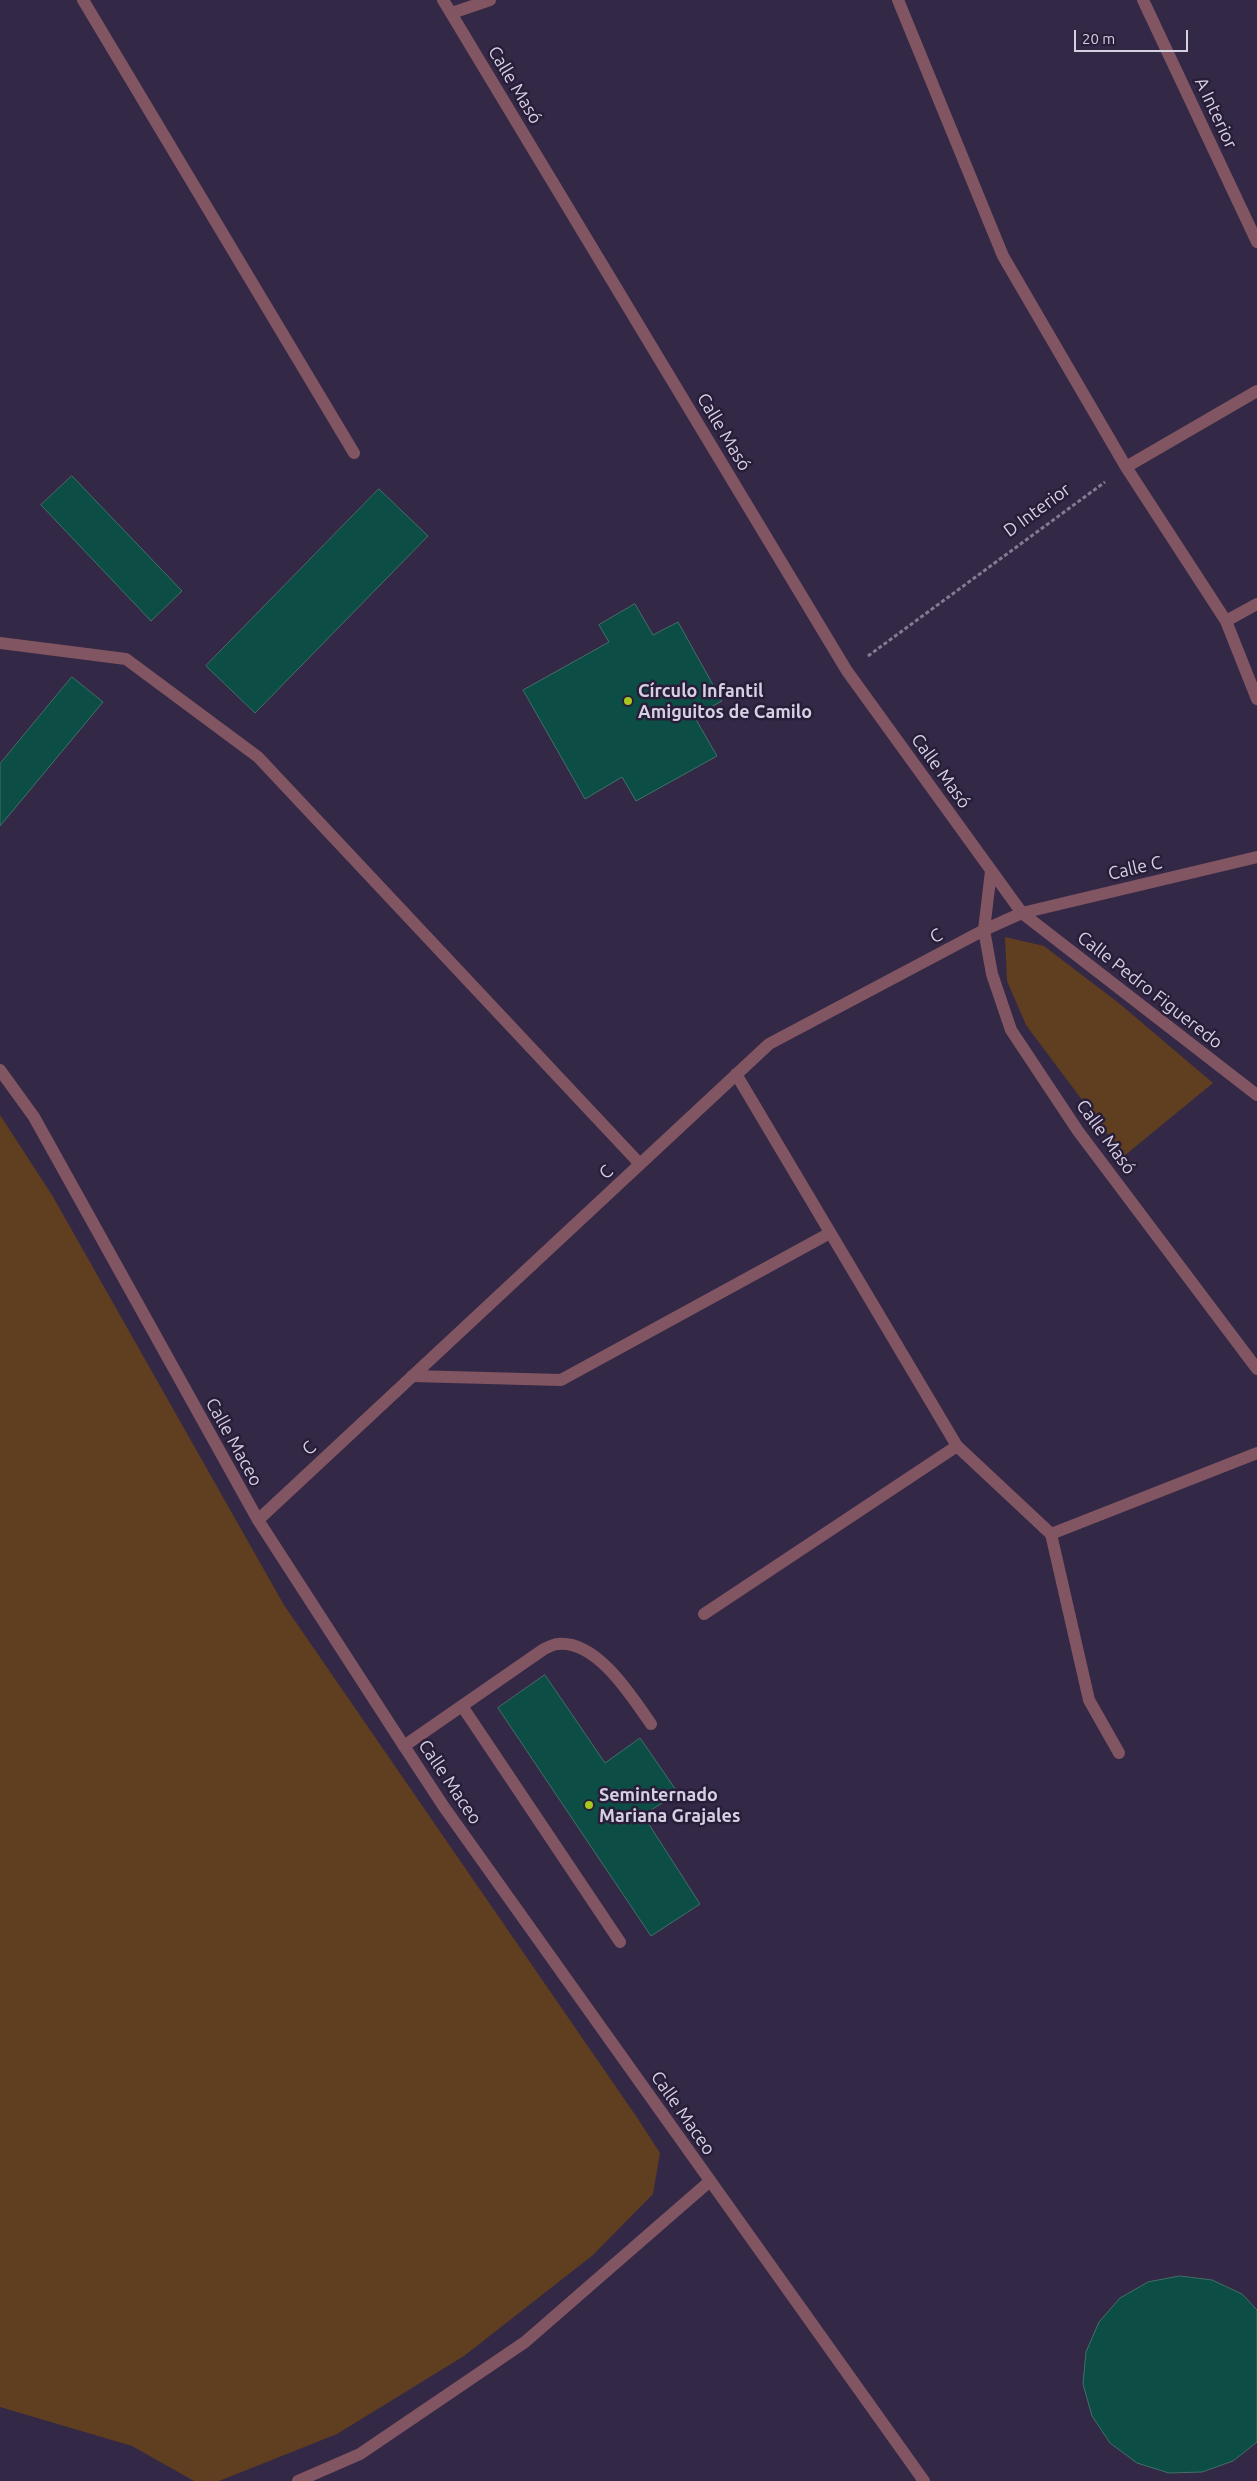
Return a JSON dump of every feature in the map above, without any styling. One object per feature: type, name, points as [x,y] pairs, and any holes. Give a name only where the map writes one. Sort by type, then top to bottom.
[{"type":"street","points":[[83,0],[354,453]]},
{"type":"street","name":"Calle Masó","points":[[443,0],[847,671],[1022,913]]},
{"type":"street","points":[[452,14],[490,0]]},
{"type":"street","points":[[898,0],[1003,256],[1126,467],[1226,621],[1257,699]]},
{"type":"street","name":"A Interior","points":[[1143,0],[1257,242]]},
{"type":"street","points":[[1126,467],[1257,391]]},
{"type":"street","points":[[1226,621],[1257,604]]},
{"type":"street","points":[[0,643],[126,659],[258,757],[640,1164]]},
{"type":"street","name":"Calle C","points":[[1022,913],[1257,857]]},
{"type":"street","name":"Calle Masó","points":[[991,870],[984,930],[992,974],[1011,1030],[1078,1131],[1257,1369]]},
{"type":"street","name":"C","points":[[258,1520],[769,1044],[984,930],[1022,913]]},
{"type":"street","name":"Calle Pedro Figueredo","points":[[1022,913],[1257,1095]]},
{"type":"street","name":"Calle Maceo","points":[[0,1070],[34,1117],[258,1520],[404,1746],[444,1807],[924,2481]]},
{"type":"street","points":[[736,1074],[957,1446],[1051,1534],[1089,1700],[1119,1753]]},
{"type":"street","points":[[412,1376],[561,1380],[830,1233]]},
{"type":"street","points":[[704,1614],[957,1446]]},
{"type":"street","points":[[1051,1534],[1257,1453]]},
{"type":"street","points":[[404,1746],[544,1649],[558,1644],[571,1645],[589,1652],[614,1674],[651,1724]]},
{"type":"street","points":[[462,1706],[620,1942]]},
{"type":"street","points":[[298,2481],[360,2454],[525,2342],[710,2181]]},
{"type":"path","name":"D Interior","points":[[847,671],[1126,467]]},
{"type":"shaded area","points":[[1005,937],[1044,946],[1120,1004],[1213,1083],[1124,1156],[1026,1025],[1007,981]]},
{"type":"shaded area","points":[[0,1115],[52,1195],[284,1605],[660,2153],[653,2194],[593,2255],[464,2356],[337,2434],[219,2481],[194,2481],[132,2446],[0,2407]]},
{"type":"building","points":[[72,476],[182,591],[151,621],[41,505]]},
{"type":"building","points":[[379,489],[428,536],[255,713],[206,666]]},
{"type":"building","points":[[635,604],[653,635],[678,622],[722,701],[694,716],[717,756],[636,801],[622,777],[585,799],[523,690],[609,642],[599,625]]},
{"type":"building","points":[[72,677],[103,702],[0,826],[0,764]]},
{"type":"building","points":[[545,1675],[605,1763],[640,1738],[678,1793],[643,1815],[700,1904],[651,1936],[498,1708]]},
{"type":"building","points":[[1180,2276],[1212,2280],[1242,2294],[1257,2310],[1257,2442],[1233,2461],[1202,2472],[1169,2473],[1137,2463],[1110,2443],[1092,2416],[1083,2384],[1086,2352],[1099,2322],[1120,2298],[1148,2282]]},
{"type":"place","name":"Círculo Infantil Amiguitos de Camilo","points":[[628,701]]},
{"type":"place","name":"Seminternado Mariana Grajales","points":[[589,1805]]}]
